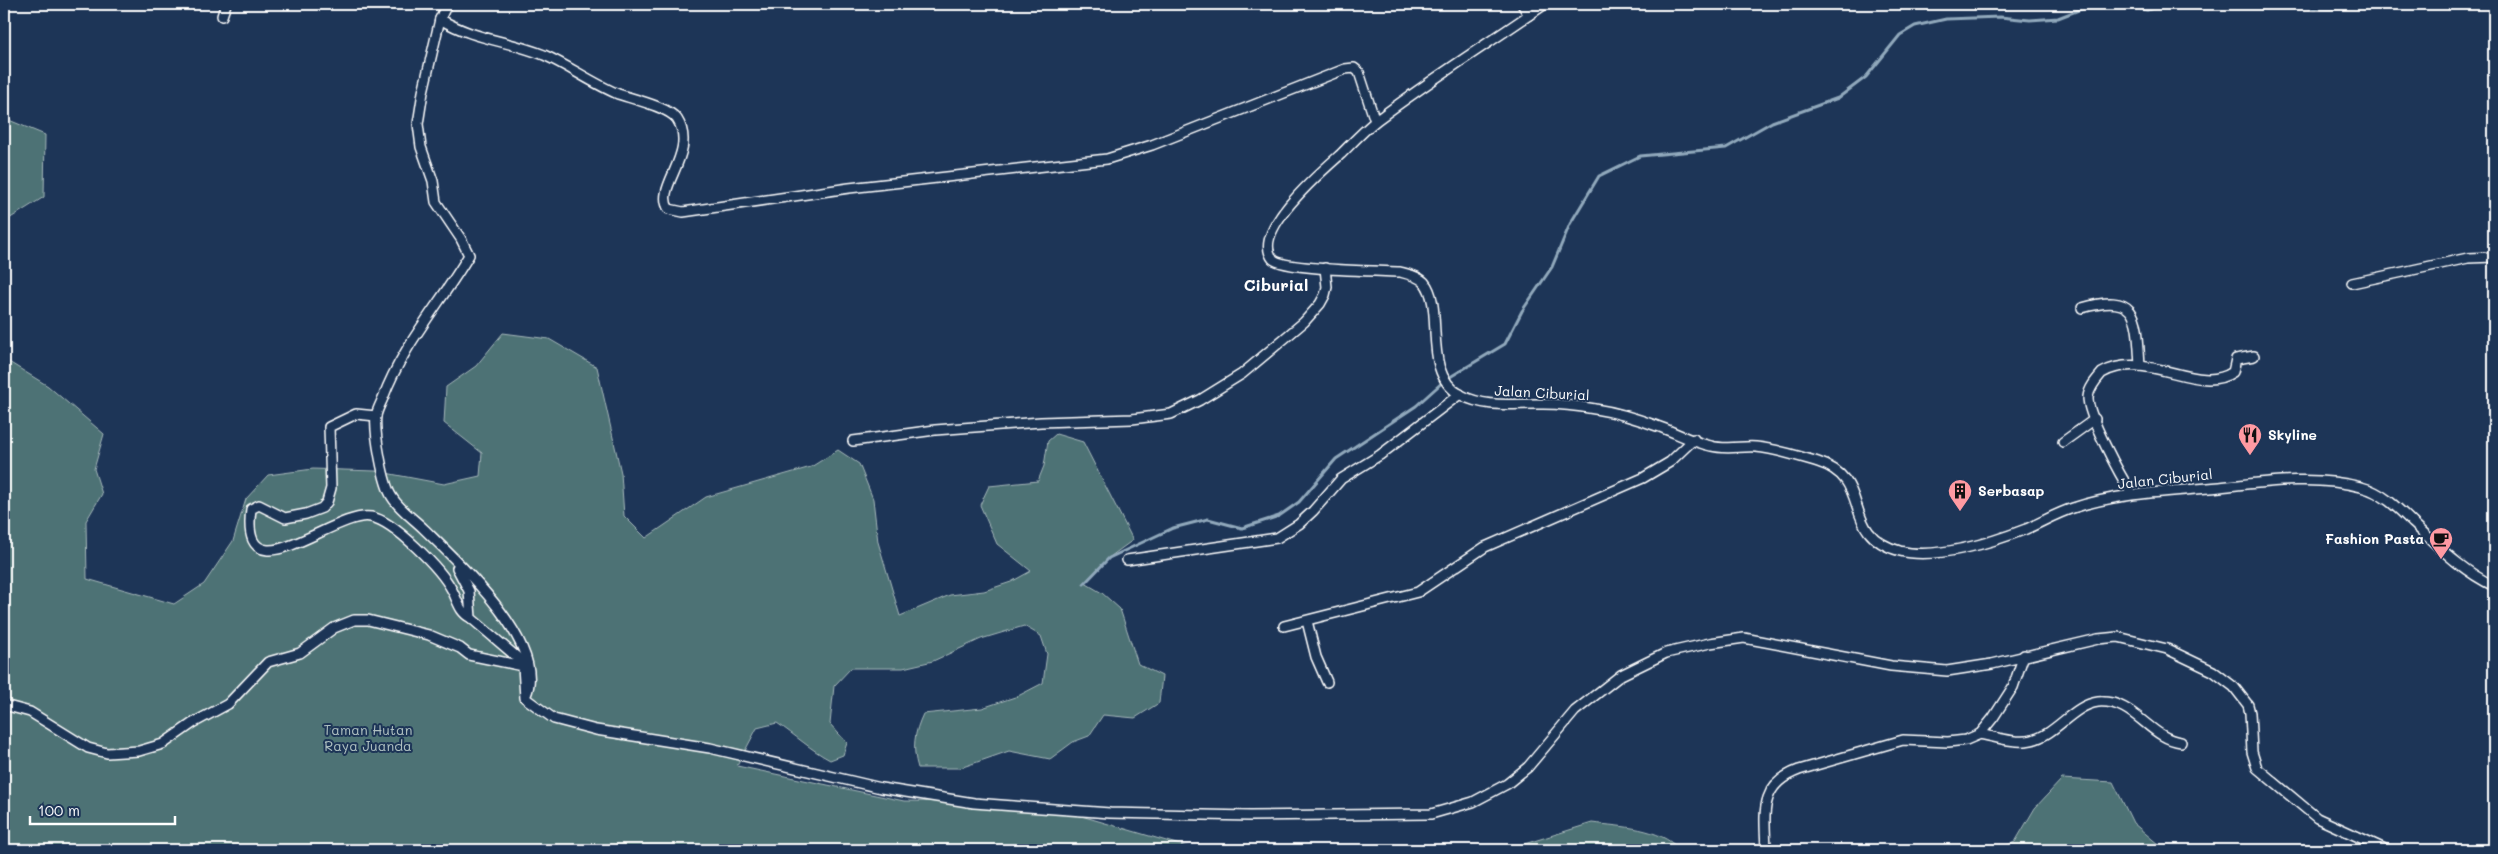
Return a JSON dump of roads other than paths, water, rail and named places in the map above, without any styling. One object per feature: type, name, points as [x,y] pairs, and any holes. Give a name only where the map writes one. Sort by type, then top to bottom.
[{"type":"street","points":[[222,16],[226,4]]},
{"type":"street","points":[[447,4],[440,18],[423,92],[418,124],[421,147],[433,181],[436,202],[461,239],[469,255],[391,377],[376,416],[385,482],[392,498],[451,556],[509,620],[530,666],[531,683],[525,698]]},
{"type":"street","points":[[1522,4],[1529,15]]},
{"type":"street","points":[[1127,560],[1276,538],[1283,535],[1313,511],[1341,479],[1380,455],[1460,394],[1452,388],[1443,374],[1436,357],[1432,310],[1424,282],[1414,276],[1400,272],[1298,267],[1278,262],[1271,255],[1269,242],[1285,210],[1298,194],[1375,121],[1545,4]]},
{"type":"street","points":[[440,18],[472,35],[542,54],[615,92],[671,113],[679,124],[683,142],[683,152],[670,178],[666,202],[669,209],[675,212],[933,178],[1106,159],[1161,142],[1345,69],[1354,68],[1359,72],[1375,121]]},
{"type":"street","points":[[2352,283],[2468,258],[2494,257]]},
{"type":"street","points":[[853,441],[935,430],[1041,422],[1132,419],[1171,414],[1200,400],[1242,374],[1304,322],[1320,304],[1327,291],[1325,268]]},
{"type":"street","points":[[2082,308],[2096,304],[2118,303],[2130,309],[2136,320],[2140,366]]},
{"type":"street","points":[[2132,494],[2116,469],[2088,398],[2102,373],[2110,370],[2151,366],[2193,378],[2210,378],[2232,372],[2236,359],[2254,356]]},
{"type":"street","name":"Jalan Ciburial","points":[[1460,394],[1489,404],[1542,403],[1596,409],[1659,426],[1684,438],[1694,439],[1708,446],[1759,448],[1780,451],[1831,466],[1850,484],[1856,497],[1859,515],[1868,534],[1884,544],[1914,553],[1950,550],[2001,538],[2072,508],[2132,494],[2282,482],[2344,484],[2374,491],[2400,510],[2456,563],[2476,578],[2494,586]]},
{"type":"street","points":[[376,416],[356,414],[329,427],[331,488],[327,502],[322,508],[306,514],[285,518],[259,505],[251,509],[249,534],[256,545],[269,551],[283,550],[344,520],[362,516],[373,518],[405,538],[434,563],[452,590],[463,614],[471,618],[519,659],[523,666],[525,698]]},
{"type":"street","points":[[2063,442],[2095,419]]},
{"type":"street","points":[[1284,626],[1307,621],[1334,611],[1418,592],[1485,547],[1643,478],[1670,462],[1694,439]]},
{"type":"street","points":[[451,556],[469,591],[471,618]]},
{"type":"street","points":[[4,705],[30,712],[88,748],[107,753],[139,751],[163,744],[202,717],[228,704],[268,662],[300,653],[334,628],[354,620],[368,620],[429,635],[460,648],[468,655],[523,666]]},
{"type":"street","points":[[1307,621],[1316,657],[1327,682]]},
{"type":"street","points":[[525,698],[554,718],[596,730],[710,748],[881,788],[974,803],[1110,813],[1250,816],[1431,814],[1473,802],[1507,784],[1528,767],[1575,711],[1608,683],[1666,653],[1710,643],[1744,638],[1846,658],[1930,671],[1947,671],[1992,664],[2098,639],[2118,637],[2167,649],[2212,671],[2234,687],[2248,705],[2252,728],[2253,761],[2257,768],[2317,818],[2387,850]]},
{"type":"street","points":[[1766,850],[1764,808],[1770,790],[1787,774],[1903,740],[1948,742],[1966,740],[1980,734],[1993,718],[2012,687],[2024,655]]},
{"type":"street","points":[[1980,734],[2019,741],[2031,740],[2044,736],[2085,706],[2097,702],[2110,702],[2136,714],[2170,741],[2182,742]]},
{"type":"waterway","points":[[1084,584],[1109,558],[1173,528],[1208,519],[1242,528],[1279,516],[1299,502],[1336,459],[1416,406],[1445,380],[1505,344],[1522,311],[1552,267],[1570,224],[1599,176],[1640,156],[1726,148],[1772,122],[1838,98],[1866,77],[1900,35],[1915,26],[1946,19],[2000,17],[2030,20],[2058,18],[2094,4]]},
{"type":"waterway","points":[[2115,4],[2147,10],[2165,4]]},
{"type":"waterway","points":[[2271,4],[2307,8],[2348,8],[2369,4]]},
{"type":"place","name":"Skyline","points":[[2250,456]]},
{"type":"place","name":"Serbasap","points":[[1960,512]]},
{"type":"place","name":"Fashion Pasta","points":[[2441,560]]},
{"type":"district","name":"Ciburial","points":[[1276,285]]},
{"type":"park label","name":"Taman Hutan Raya Juanda","points":[[368,738]]}]
